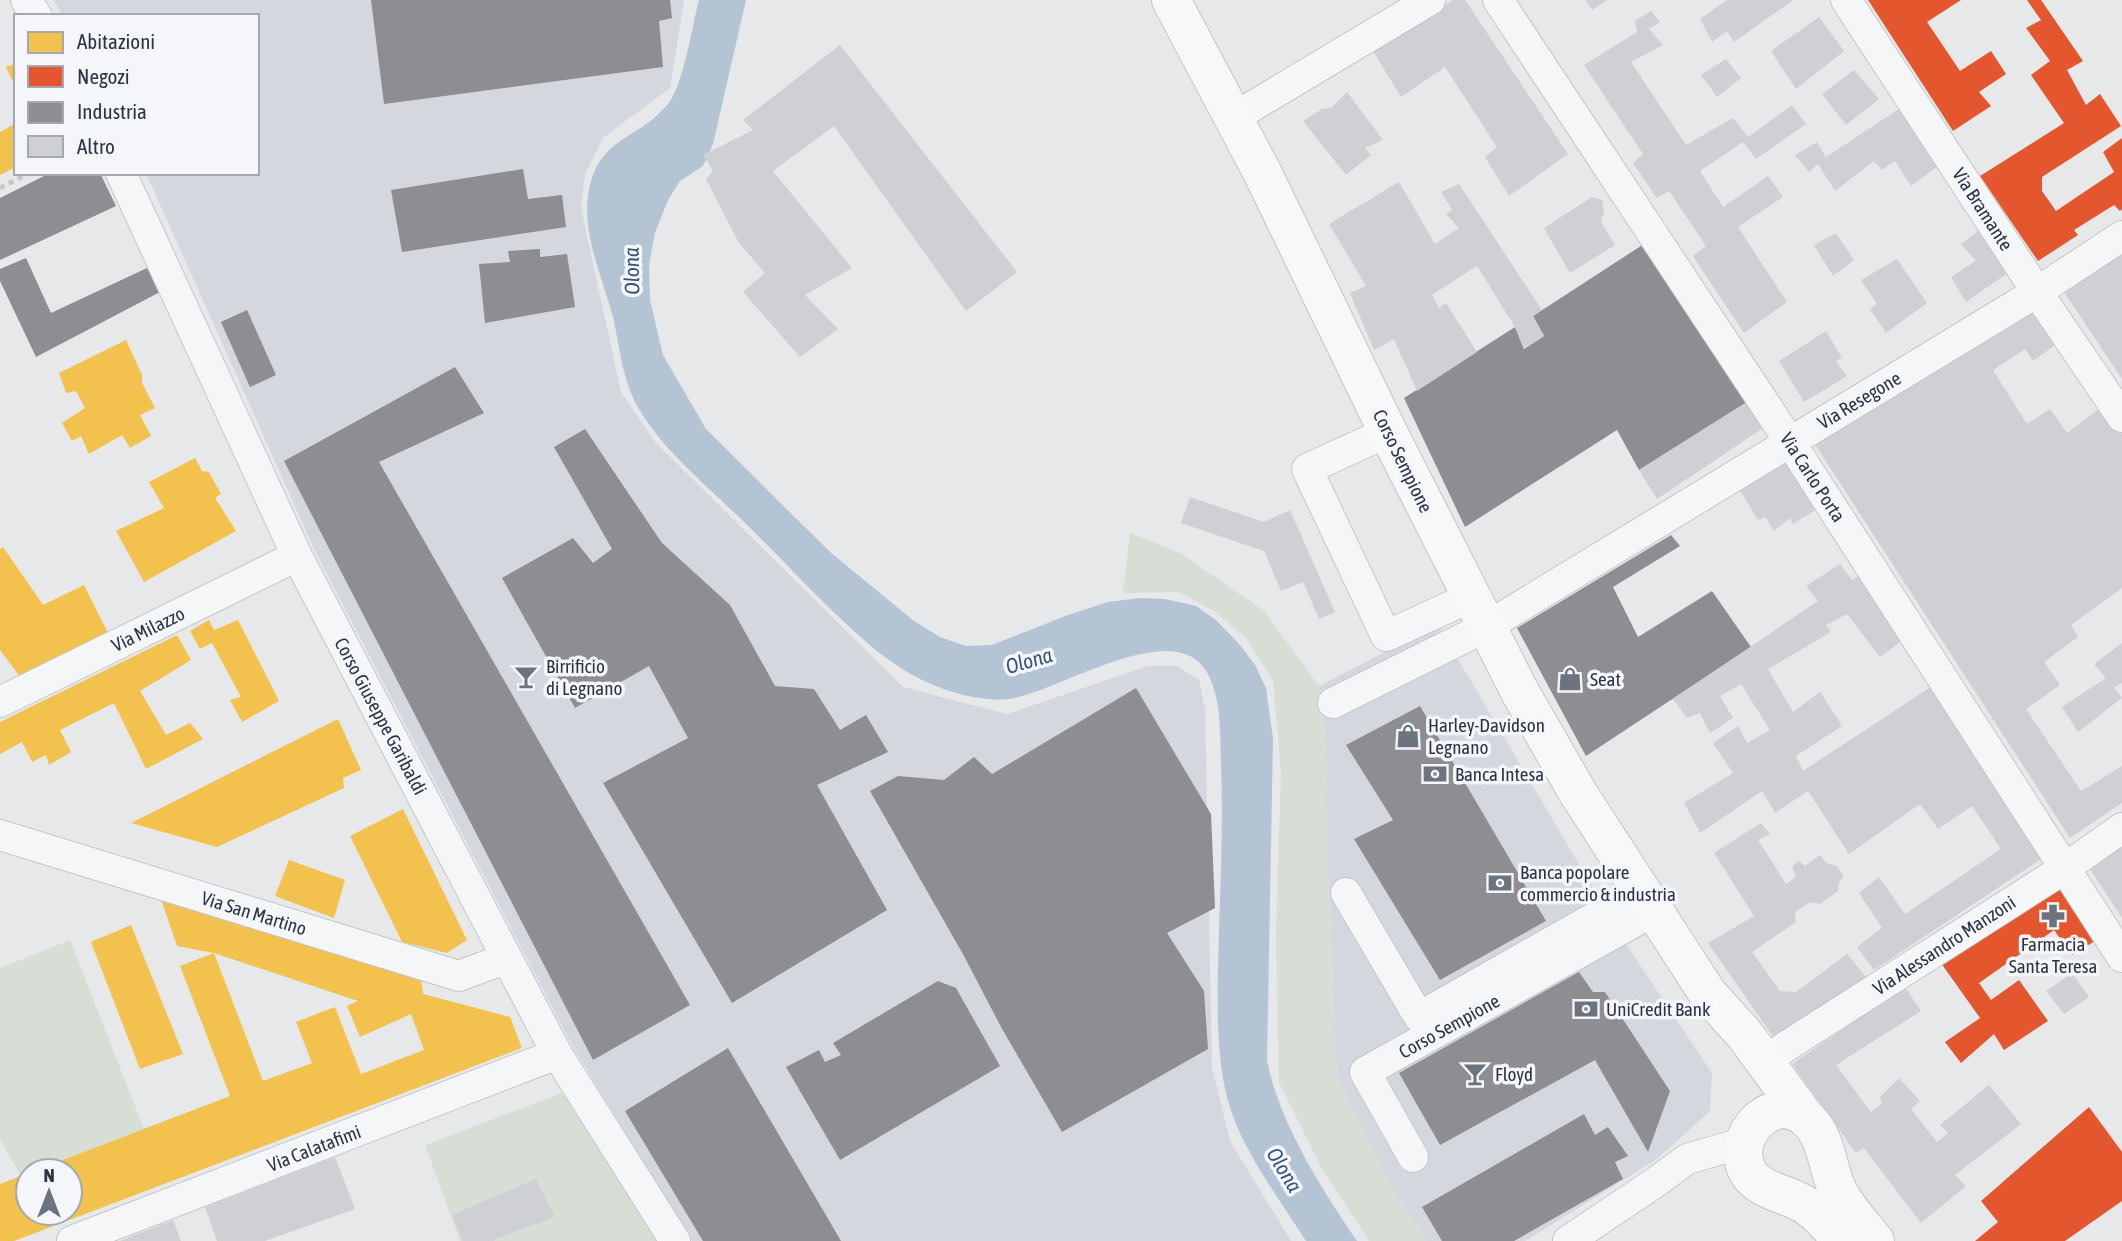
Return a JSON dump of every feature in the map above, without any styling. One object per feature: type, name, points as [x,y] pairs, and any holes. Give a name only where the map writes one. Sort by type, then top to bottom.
[{"type":"main road","name":"Corso Sempione","points":[[1171,0],[1262,172],[1388,432],[1520,692],[1578,793],[1709,994],[1765,1060],[1820,1136],[1830,1172],[1840,1194],[1875,1241]]},
{"type":"main road","name":"Corso Sempione","points":[[1709,994],[1748,1082],[1753,1103],[1751,1129],[1744,1153],[1749,1174]]},
{"type":"main road","points":[[1751,1129],[1763,1116],[1779,1110],[1789,1110],[1806,1118]]},
{"type":"main road","points":[[1749,1174],[1756,1182],[1808,1206],[1842,1241]]},
{"type":"street","points":[[1233,118],[1430,0]]},
{"type":"street","name":"Via Carlo Porta","points":[[1498,0],[1790,442],[2122,957]]},
{"type":"street","name":"Via Bramante","points":[[1846,0],[2122,417]]},
{"type":"street","name":"Corso Giuseppe Garibaldi","points":[[122,175],[297,556],[557,1054],[675,1241]]},
{"type":"street","name":"Via Resegone","points":[[1478,612],[1790,442],[2037,292],[2122,236]]},
{"type":"street","points":[[1388,432],[1307,469],[1386,636],[1478,612]]},
{"type":"street","name":"Via Milazzo","points":[[4,690],[297,556]]},
{"type":"street","points":[[1333,703],[1478,612]]},
{"type":"street","name":"Via Alessandro Manzoni","points":[[1765,1060],[2065,868],[2122,828]]},
{"type":"street","name":"Via San Martino","points":[[0,835],[459,976],[508,958]]},
{"type":"street","points":[[1346,893],[1419,1017],[1648,901]]},
{"type":"street","name":"Corso Sempione","points":[[1413,1157],[1365,1072],[1648,901]]},
{"type":"street","name":"Via Calatafimi","points":[[72,1241],[557,1054]]},
{"type":"street","points":[[1568,1241],[1688,1159],[1734,1145],[1751,1129]]},
{"type":"street","points":[[1656,1182],[1669,1176],[1704,1169],[1726,1168],[1749,1174]]},
{"type":"path","points":[[0,188],[25,175]]},
{"type":"shaded area","points":[[54,0],[684,0],[670,88],[604,137],[585,174],[581,208],[621,392],[655,442],[903,687],[1007,714],[1148,666],[1177,666],[1199,680],[1205,709],[1212,1068],[1230,1141],[1291,1241],[692,1241],[573,1047],[315,551],[147,175],[259,175],[259,14],[62,14]]},
{"type":"shaded area","points":[[1130,533],[1180,553],[1264,611],[1319,686],[1326,736],[1328,869],[1337,1075],[1390,1185],[1427,1241],[1369,1241],[1321,1167],[1279,1082],[1276,933],[1281,772],[1273,681],[1247,639],[1217,613],[1179,592],[1123,593]]},
{"type":"shaded area","points":[[1438,625],[1626,944],[1712,1073],[1710,1111],[1657,1159],[1525,1241],[1427,1241],[1390,1185],[1337,1075],[1328,869],[1326,736],[1319,686]]},
{"type":"shaded area","points":[[70,940],[144,1129],[70,1157],[14,1157],[14,1164],[0,1139],[0,968]]},
{"type":"shaded area","points":[[562,1093],[660,1241],[460,1241],[425,1145]]},
{"type":"water","name":"Olona","points":[[699,0],[746,0],[713,144],[703,166],[680,181],[668,200],[655,233],[649,265],[650,300],[663,355],[706,429],[830,552],[914,621],[940,637],[966,646],[992,645],[1108,602],[1141,598],[1165,599],[1196,606],[1216,620],[1240,645],[1255,665],[1266,688],[1273,739],[1267,1061],[1281,1108],[1303,1155],[1357,1241],[1306,1241],[1256,1163],[1235,1122],[1228,1100],[1220,1060],[1218,1022],[1222,825],[1220,726],[1214,689],[1204,668],[1187,655],[1165,651],[1139,655],[1008,699],[962,694],[922,680],[881,654],[840,618],[689,470],[649,425],[633,398],[591,243],[588,197],[600,161],[670,101],[683,67]]},
{"type":"building: Abitazioni","points":[[14,64],[14,84],[6,67]]},
{"type":"building: Abitazioni","points":[[14,124],[14,168],[0,175],[0,132]]},
{"type":"building: Abitazioni","points":[[126,340],[142,375],[142,383],[155,408],[140,415],[151,436],[130,448],[122,435],[89,454],[81,436],[72,441],[62,423],[85,408],[76,391],[66,393],[59,373]]},
{"type":"building: Abitazioni","points":[[195,458],[202,471],[209,472],[221,494],[215,498],[236,531],[144,582],[116,531],[164,508],[149,482]]},
{"type":"building: Abitazioni","points":[[3,547],[43,605],[84,585],[110,637],[23,681],[0,650],[0,549]]},
{"type":"building: Abitazioni","points":[[209,620],[214,630],[238,620],[279,701],[242,722],[230,700],[241,697],[212,643],[200,649],[190,631]]},
{"type":"building: Abitazioni","points":[[177,635],[191,660],[140,691],[166,735],[190,723],[203,739],[146,769],[114,703],[60,730],[71,752],[49,765],[46,755],[32,762],[22,742],[0,754],[0,722]]},
{"type":"building: Abitazioni","points":[[338,719],[361,770],[343,778],[344,788],[217,847],[131,823]]},
{"type":"building: Abitazioni","points":[[403,809],[467,940],[447,953],[402,942],[350,836]]},
{"type":"building: Abitazioni","points":[[289,860],[345,880],[334,918],[275,896]]},
{"type":"building: Abitazioni","points":[[160,896],[421,979],[423,994],[510,1017],[522,1048],[84,1214],[84,1157],[71,1157],[230,1096],[180,966],[214,953],[177,946]],"holes":[[[214,953],[358,1001],[347,1006],[360,1037],[411,1014],[424,1050],[361,1074],[335,1007],[296,1022],[312,1063],[263,1081]]]},
{"type":"building: Abitazioni","points":[[131,925],[183,1054],[140,1069],[91,942]]},
{"type":"building: Abitazioni","points":[[14,1178],[14,1227],[51,1227],[14,1241],[0,1241],[0,1184]]},
{"type":"building: Negozi","points":[[1868,0],[1961,0],[1927,22],[1960,71],[1991,51],[2006,74],[1979,92],[1991,106],[1953,131]]},
{"type":"building: Negozi","points":[[2027,0],[2041,0],[2083,61],[2067,70],[2086,105],[2100,94],[2121,126],[2042,177],[2042,191],[2056,211],[2114,172],[2103,152],[2122,138],[2122,209],[2120,211],[2114,205],[2074,230],[2078,235],[2038,261],[1980,176],[2064,123],[2031,75],[2050,61],[2026,28],[2041,20]]},
{"type":"building: Negozi","points":[[2061,882],[2100,938],[2072,955],[2054,930],[1979,983],[1991,1000],[2019,980],[2048,1021],[2004,1050],[1994,1034],[1961,1063],[1945,1042],[1980,1018],[1941,963]]},
{"type":"building: Negozi","points":[[2089,1107],[2122,1152],[2122,1201],[2065,1241],[1975,1241],[1998,1222],[1981,1201]]},
{"type":"building: Industria","points":[[371,0],[670,0],[672,18],[659,21],[663,67],[384,104]]},
{"type":"building: Industria","points":[[523,169],[528,199],[562,195],[566,227],[402,252],[391,190]]},
{"type":"building: Industria","points":[[46,175],[101,175],[116,206],[0,260],[0,198]]},
{"type":"building: Industria","points":[[1644,244],[1747,402],[1639,470],[1617,430],[1465,527],[1404,398],[1515,327],[1524,349],[1544,336],[1533,316]]},
{"type":"building: Industria","points":[[540,249],[540,257],[567,254],[575,307],[485,323],[479,264],[510,262],[508,251]]},
{"type":"building: Industria","points":[[26,258],[51,313],[147,268],[160,292],[36,357],[0,281],[0,269]]},
{"type":"building: Industria","points":[[247,310],[276,375],[250,387],[221,322]]},
{"type":"building: Industria","points":[[455,367],[484,413],[379,462],[690,1005],[593,1060],[284,461]]},
{"type":"building: Industria","points":[[585,429],[662,543],[730,605],[775,686],[814,689],[840,730],[866,715],[888,752],[817,785],[887,910],[732,1003],[603,783],[688,738],[649,666],[575,708],[502,578],[573,538],[593,563],[612,549],[554,447]]},
{"type":"building: Industria","points":[[1671,535],[1680,546],[1613,587],[1638,637],[1712,591],[1751,647],[1586,756],[1517,628]]},
{"type":"building: Industria","points":[[1136,688],[1211,814],[1215,908],[1167,933],[1204,991],[1208,1049],[1062,1132],[870,791],[898,776],[944,780],[974,757],[992,774]]},
{"type":"building: Industria","points":[[1420,706],[1546,921],[1440,980],[1354,839],[1393,820],[1346,745]]},
{"type":"building: Industria","points":[[1579,972],[1593,992],[1605,992],[1670,1091],[1648,1152],[1595,1060],[1440,1145],[1399,1073]]},
{"type":"building: Industria","points":[[938,981],[956,988],[1000,1066],[840,1160],[786,1067],[819,1050],[825,1062],[841,1055],[833,1043]]},
{"type":"building: Industria","points":[[728,1048],[841,1241],[703,1241],[625,1111]]},
{"type":"building: Industria","points":[[1584,1114],[1595,1135],[1608,1127],[1628,1156],[1615,1162],[1623,1179],[1514,1241],[1442,1241],[1422,1207]]},
{"type":"building: Altro","points":[[1453,0],[1465,0],[1568,154],[1509,196],[1485,157],[1497,147],[1445,67],[1401,97],[1373,51]]},
{"type":"building: Altro","points":[[1586,0],[1607,0],[1592,10]]},
{"type":"building: Altro","points":[[1727,0],[1793,0],[1734,42],[1727,31],[1712,42],[1700,19]]},
{"type":"building: Altro","points":[[1651,11],[1660,22],[1649,29],[1663,45],[1631,62],[1686,145],[1733,118],[1748,137],[1792,105],[1806,124],[1756,159],[1743,142],[1700,171],[1723,207],[1768,176],[1783,197],[1738,227],[1787,302],[1744,333],[1693,256],[1706,246],[1669,191],[1657,198],[1633,163],[1643,154],[1584,65],[1637,32],[1635,21]]},
{"type":"building: Altro","points":[[1819,17],[1844,51],[1796,89],[1771,51]]},
{"type":"building: Altro","points":[[840,45],[1017,272],[966,311],[834,126],[773,171],[852,268],[805,295],[838,329],[800,357],[743,292],[765,273],[739,243],[706,179],[713,171],[703,155],[753,130],[743,120]]},
{"type":"building: Altro","points":[[1726,59],[1741,78],[1717,97],[1701,75]]},
{"type":"building: Altro","points":[[1854,70],[1879,99],[1846,125],[1822,94]]},
{"type":"building: Altro","points":[[1347,92],[1383,140],[1365,148],[1371,155],[1346,175],[1303,121],[1322,109],[1331,108]]},
{"type":"building: Altro","points":[[1899,109],[1938,166],[1911,186],[1895,161],[1882,170],[1874,161],[1835,191],[1818,164],[1809,172],[1795,155],[1817,142],[1826,157]]},
{"type":"building: Altro","points":[[1399,182],[1435,244],[1459,228],[1446,214],[1452,210],[1441,192],[1459,184],[1542,310],[1533,316],[1544,336],[1524,349],[1515,327],[1477,266],[1432,295],[1439,308],[1446,303],[1477,352],[1417,391],[1394,339],[1374,350],[1350,293],[1366,286],[1329,224]]},
{"type":"building: Altro","points":[[1592,197],[1602,200],[1604,212],[1601,222],[1615,245],[1570,273],[1544,228]]},
{"type":"building: Altro","points":[[1982,228],[2012,270],[1966,302],[1951,277],[1976,261],[1961,244]]},
{"type":"building: Altro","points":[[1836,233],[1854,260],[1833,276],[1814,245]]},
{"type":"building: Altro","points":[[2122,253],[2122,379],[2060,286]]},
{"type":"building: Altro","points":[[1897,259],[1927,303],[1886,333],[1870,309],[1877,304],[1861,280]]},
{"type":"building: Altro","points":[[2031,306],[2059,342],[2033,361],[2025,349],[1993,370],[2027,424],[2050,409],[2067,433],[2103,406],[2122,434],[2122,588],[2071,625],[2078,637],[2044,662],[2060,685],[2026,709],[2081,791],[2122,766],[2122,803],[2070,838],[1814,443]]},
{"type":"building: Altro","points":[[1826,331],[1842,358],[1836,361],[1847,376],[1804,402],[1779,361]]},
{"type":"building: Altro","points":[[1747,402],[1763,428],[1657,499],[1639,470]]},
{"type":"building: Altro","points":[[1784,461],[1817,509],[1793,524],[1790,518],[1774,531],[1765,517],[1758,520],[1739,489]]},
{"type":"building: Altro","points":[[1190,497],[1264,522],[1290,510],[1335,612],[1319,619],[1303,582],[1281,591],[1264,551],[1181,523]]},
{"type":"building: Altro","points":[[1840,564],[1852,580],[1860,575],[1903,640],[1880,657],[1847,614],[1826,625],[1831,632],[1768,669],[1793,712],[1820,692],[1842,726],[1796,756],[1803,771],[1932,686],[2044,857],[1874,970],[1857,947],[1882,928],[1859,893],[1879,877],[1905,914],[2001,849],[1972,806],[1938,829],[1920,804],[1849,854],[1808,791],[1775,813],[1762,791],[1700,833],[1684,803],[1733,773],[1713,743],[1738,726],[1747,743],[1770,730],[1741,684],[1720,696],[1733,718],[1710,733],[1700,713],[1687,718],[1673,699],[1818,601],[1806,586]]},
{"type":"building: Altro","points":[[2122,643],[2122,683],[2114,687],[2122,698],[2078,732],[2062,707],[2106,678],[2094,664]]},
{"type":"building: Altro","points":[[1761,823],[1770,834],[1758,840],[1786,884],[1796,877],[1792,866],[1799,861],[1805,866],[1820,855],[1826,863],[1837,866],[1844,877],[1839,882],[1838,891],[1820,904],[1810,902],[1795,912],[1796,922],[1752,952],[1780,991],[1796,992],[1847,954],[1866,977],[1774,1038],[1708,943],[1754,916],[1714,853]]},
{"type":"building: Altro","points":[[2122,843],[2122,918],[2088,866]]},
{"type":"building: Altro","points":[[2072,973],[2089,997],[2064,1014],[2046,991]]},
{"type":"building: Altro","points":[[1905,987],[1921,1011],[1836,1065],[1871,1112],[1882,1104],[1880,1097],[1899,1078],[1920,1101],[1911,1109],[1937,1142],[1948,1133],[1940,1125],[1989,1085],[2021,1124],[1955,1175],[1966,1186],[1921,1223],[1864,1148],[1856,1153],[1792,1064]]},
{"type":"building: Altro","points":[[335,1157],[355,1209],[265,1241],[217,1241],[205,1207]]},
{"type":"building: Altro","points":[[536,1179],[555,1217],[494,1239],[495,1241],[463,1241],[452,1215]]},
{"type":"building: Altro","points":[[173,1220],[181,1241],[120,1241]]},
{"type":"place","name":"Birrificio di Legnano","points":[[526,677]]},
{"type":"place","name":"Seat","points":[[1570,679]]},
{"type":"place","name":"Harley-Davidson Legnano","points":[[1408,736]]},
{"type":"place","name":"Banca Intesa","points":[[1435,774]]},
{"type":"place","name":"Banca popolare commercio & industria","points":[[1500,883]]},
{"type":"place","name":"Farmacia Santa Teresa","points":[[2053,916]]},
{"type":"place","name":"UniCredit Bank","points":[[1586,1009]]},
{"type":"place","name":"Floyd","points":[[1475,1074]]}]
